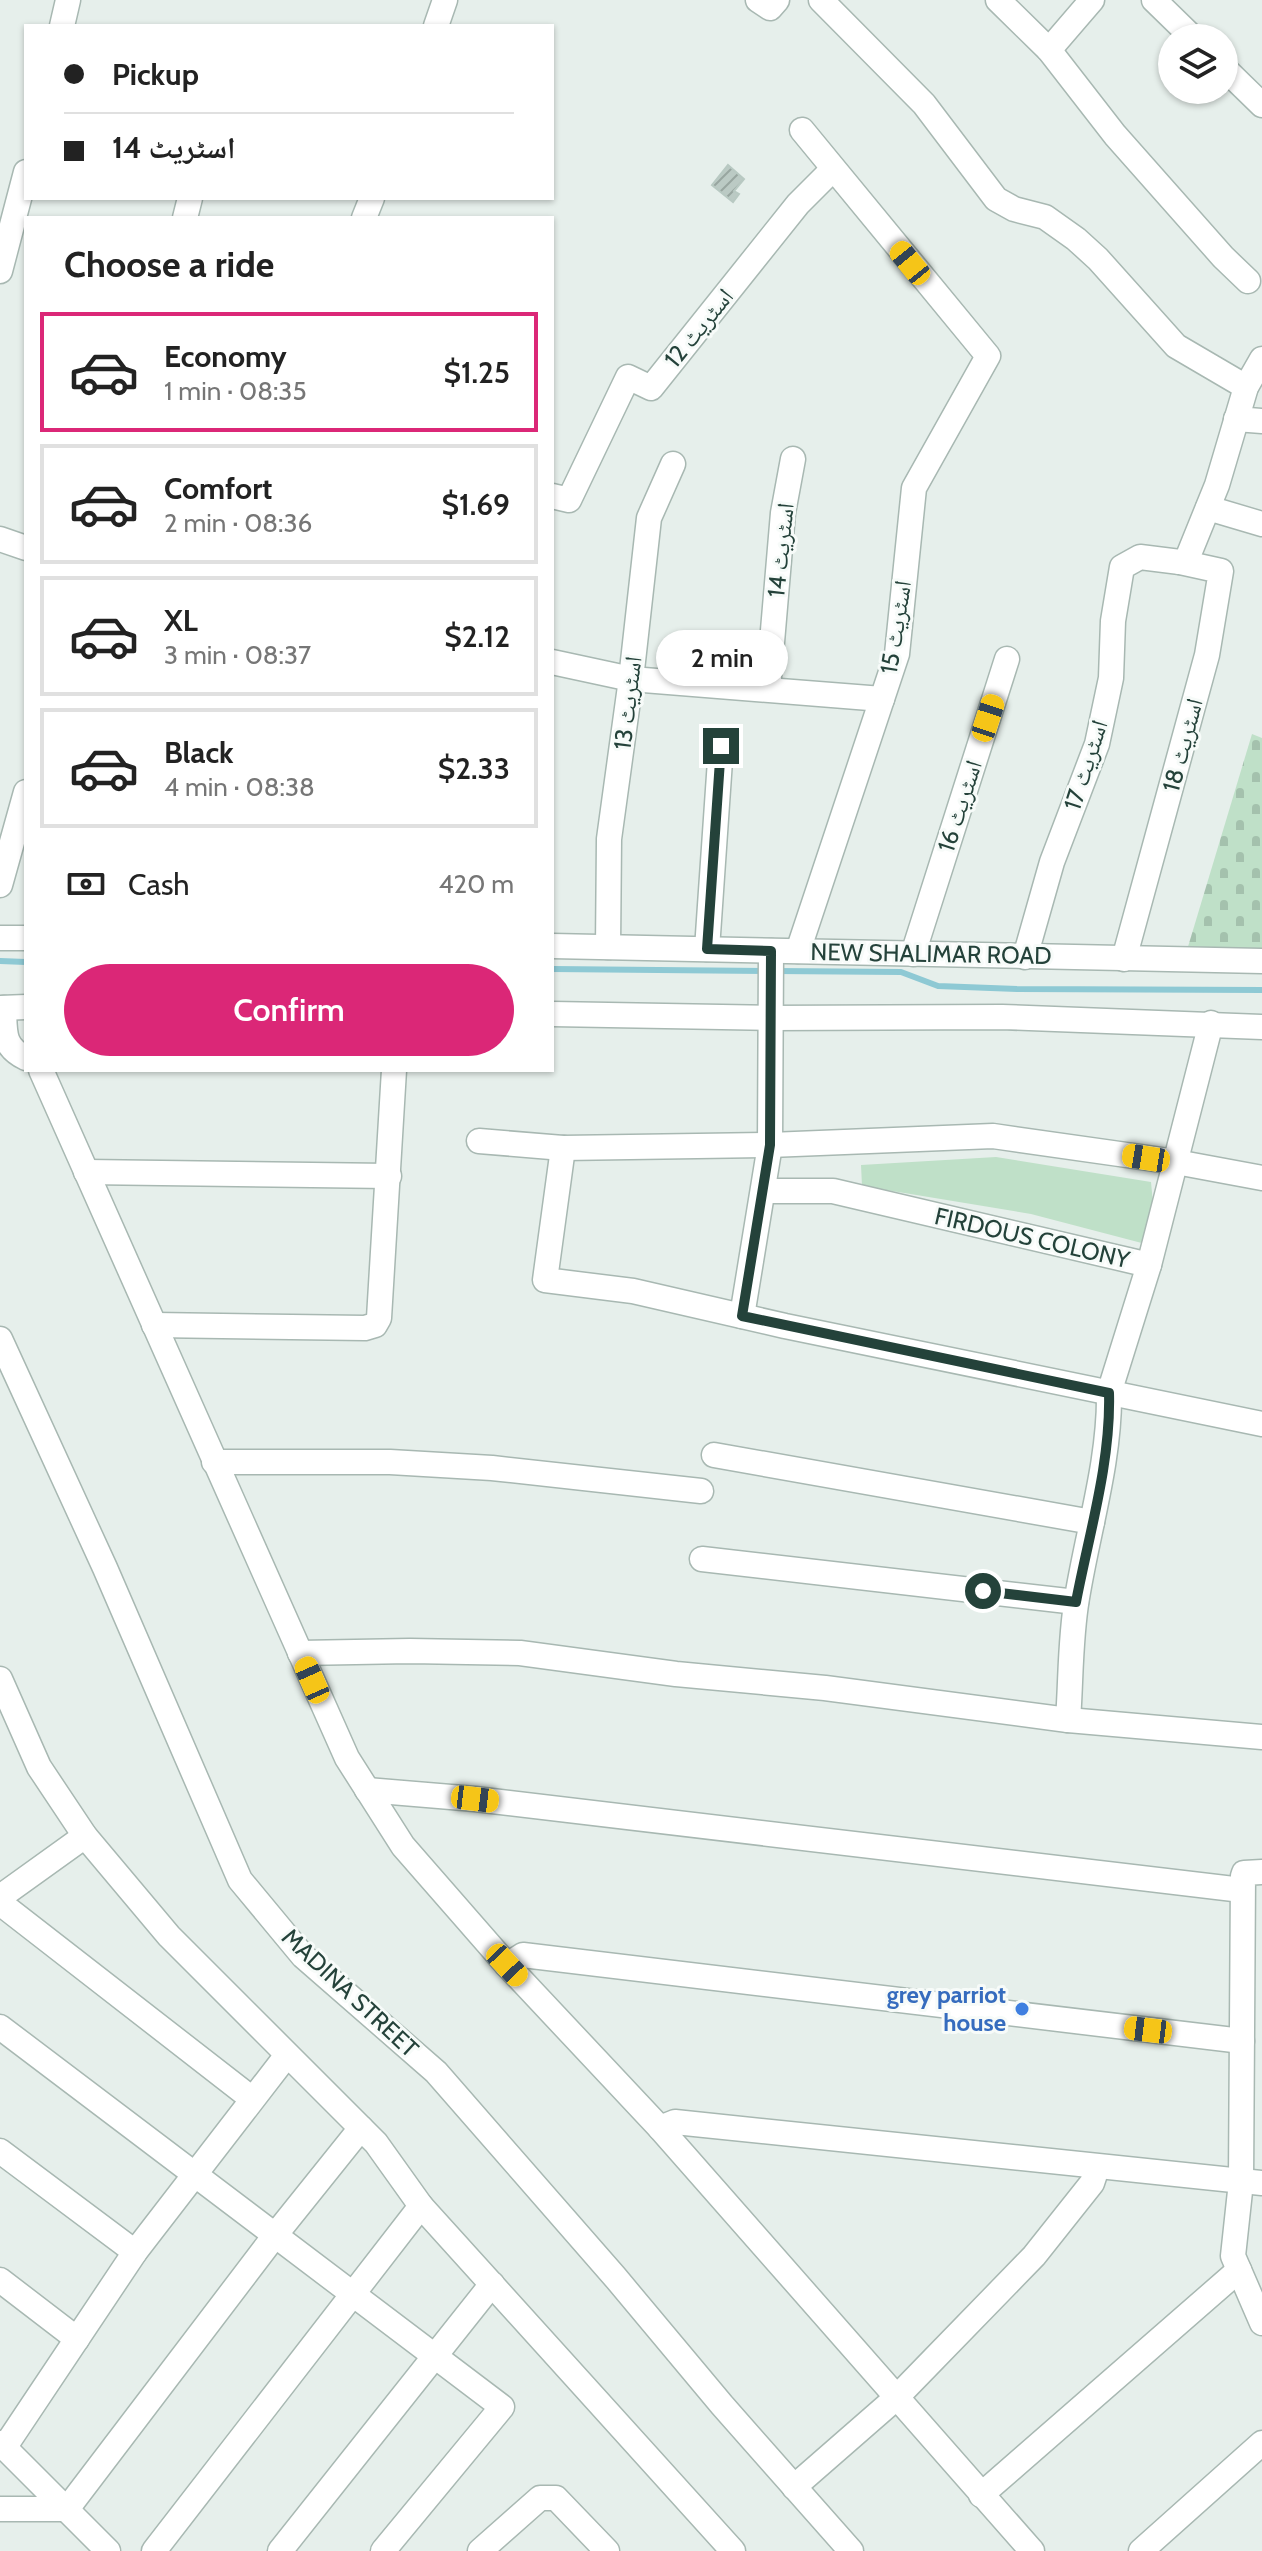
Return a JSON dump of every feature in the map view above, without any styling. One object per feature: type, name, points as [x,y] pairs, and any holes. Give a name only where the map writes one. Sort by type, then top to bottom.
[{"type":"street","points":[[62,24],[68,0]]},
{"type":"street","points":[[437,24],[445,0]]},
{"type":"street","points":[[758,0],[770,8],[777,0]]},
{"type":"street","points":[[821,0],[924,104],[996,199],[1014,209],[1045,217],[1076,239],[1098,259],[1176,346],[1246,387]]},
{"type":"street","points":[[998,0],[1049,50],[1115,135],[1248,281]]},
{"type":"street","points":[[1049,50],[1092,0]]},
{"type":"street","points":[[1154,0],[1179,24]]},
{"type":"street","points":[[1238,82],[1262,105]]},
{"type":"street","points":[[802,130],[833,169]]},
{"type":"street","name":"اسٹریٹ 12","points":[[554,496],[569,500],[628,377],[651,388],[798,204],[833,169]]},
{"type":"street","name":"اسٹریٹ 15","points":[[798,951],[897,654],[914,488],[988,356],[833,169]]},
{"type":"street","points":[[0,271],[24,180]]},
{"type":"street","points":[[1180,562],[1187,559],[1208,508],[1246,387],[1262,359]]},
{"type":"street","points":[[1236,419],[1262,421]]},
{"type":"street","name":"اسٹریٹ 14","points":[[768,689],[783,513],[793,459]]},
{"type":"street","name":"اسٹریٹ 13","points":[[608,947],[609,839],[649,518],[673,464]]},
{"type":"street","points":[[1208,508],[1262,524]]},
{"type":"street","points":[[0,539],[24,547]]},
{"type":"street","name":"اسٹریٹ 17","points":[[1025,957],[1052,862],[1097,744],[1111,678],[1113,621],[1122,567],[1140,557],[1180,562]]},
{"type":"street","name":"اسٹریٹ 18","points":[[1124,959],[1207,655],[1221,571],[1180,562]]},
{"type":"street","name":"اسٹریٹ 16","points":[[913,954],[1007,659]]},
{"type":"street","points":[[554,662],[631,679],[882,699]]},
{"type":"street","points":[[707,949],[721,746]]},
{"type":"street","points":[[0,885],[24,799]]},
{"type":"street","points":[[0,938],[24,938]]},
{"type":"street","name":"NEW SHALIMAR ROAD","points":[[554,946],[707,949],[771,958],[798,951],[1262,961]]},
{"type":"street","points":[[742,1316],[770,1145],[771,958]]},
{"type":"street","points":[[10,1007],[8,1045],[24,1057]]},
{"type":"street","points":[[554,1014],[771,1010],[1262,1027]]},
{"type":"street","name":"FIRDOUS COLONY","points":[[764,1191],[833,1191],[1149,1265],[1211,1023]]},
{"type":"street","points":[[42,1072],[347,1758],[403,1846],[507,1965],[660,2128],[1032,2551]]},
{"type":"street","points":[[154,1325],[365,1328],[375,1325],[379,1318],[394,1072]]},
{"type":"street","points":[[479,1141],[563,1148],[770,1145],[993,1136],[1176,1162],[1262,1178]]},
{"type":"street","points":[[563,1148],[545,1280],[633,1291],[1262,1424]]},
{"type":"street","points":[[86,1172],[389,1176]]},
{"type":"street","points":[[1068,1720],[1076,1602],[1104,1450],[1109,1393],[1149,1265]]},
{"type":"street","name":"MADINA STREET","points":[[0,1339],[105,1568],[240,1880],[303,1956],[436,2072],[851,2551]]},
{"type":"street","points":[[714,1455],[1092,1522]]},
{"type":"street","points":[[214,1462],[390,1462],[477,1467],[701,1491]]},
{"type":"street","points":[[702,1559],[1076,1602]]},
{"type":"street","points":[[300,1653],[520,1653],[1068,1720],[1262,1737]]},
{"type":"street","points":[[0,1679],[39,1767],[85,1836],[169,1936],[376,2143],[421,2206],[733,2551]]},
{"type":"street","points":[[367,1790],[475,1799],[1242,1890]]},
{"type":"street","points":[[0,1897],[85,1836]]},
{"type":"street","points":[[1262,1872],[1244,1873],[1242,1890],[1242,2041],[1252,2182],[1233,2256],[1262,2323]]},
{"type":"street","points":[[0,1903],[251,2098]]},
{"type":"street","points":[[507,1965],[523,1955],[1242,2041]]},
{"type":"street","points":[[0,2027],[502,2407],[383,2551]]},
{"type":"street","points":[[108,2551],[2,2446],[135,2252],[287,2055]]},
{"type":"street","points":[[660,2128],[675,2122],[1252,2182]]},
{"type":"street","points":[[67,2509],[276,2234],[361,2128]]},
{"type":"street","points":[[0,2151],[135,2252]]},
{"type":"street","points":[[794,2487],[896,2398],[1034,2256],[1092,2183],[1097,2168]]},
{"type":"street","points":[[154,2551],[421,2206]]},
{"type":"street","points":[[981,2495],[1239,2270]]},
{"type":"street","points":[[0,2280],[77,2339]]},
{"type":"street","points":[[280,2551],[492,2284]]},
{"type":"street","points":[[1141,2551],[1262,2443]]},
{"type":"street","points":[[480,2551],[540,2498],[549,2496],[556,2498],[607,2551]]},
{"type":"street","points":[[0,2509],[67,2509]]},
{"type":"green space","points":[[1252,734],[1262,738],[1262,961],[1184,960]]},
{"type":"green space","points":[[996,1157],[1151,1182],[1157,1247],[1031,1214],[862,1186],[861,1165]]},
{"type":"building","points":[[728,165],[744,179],[734,191],[739,194],[733,202],[712,185]]},
{"type":"waterway","points":[[0,961],[24,962]]},
{"type":"waterway","points":[[554,969],[764,971]]},
{"type":"waterway","points":[[776,971],[901,972],[938,986],[1262,990]]},
{"type":"place","name":"grey parriot house","points":[[1022,2009]]},
{"type":"route","points":[[721,746],[707,949],[771,951],[770,1145],[742,1316],[1109,1393],[1101,1477],[1076,1602],[983,1591]]}]
